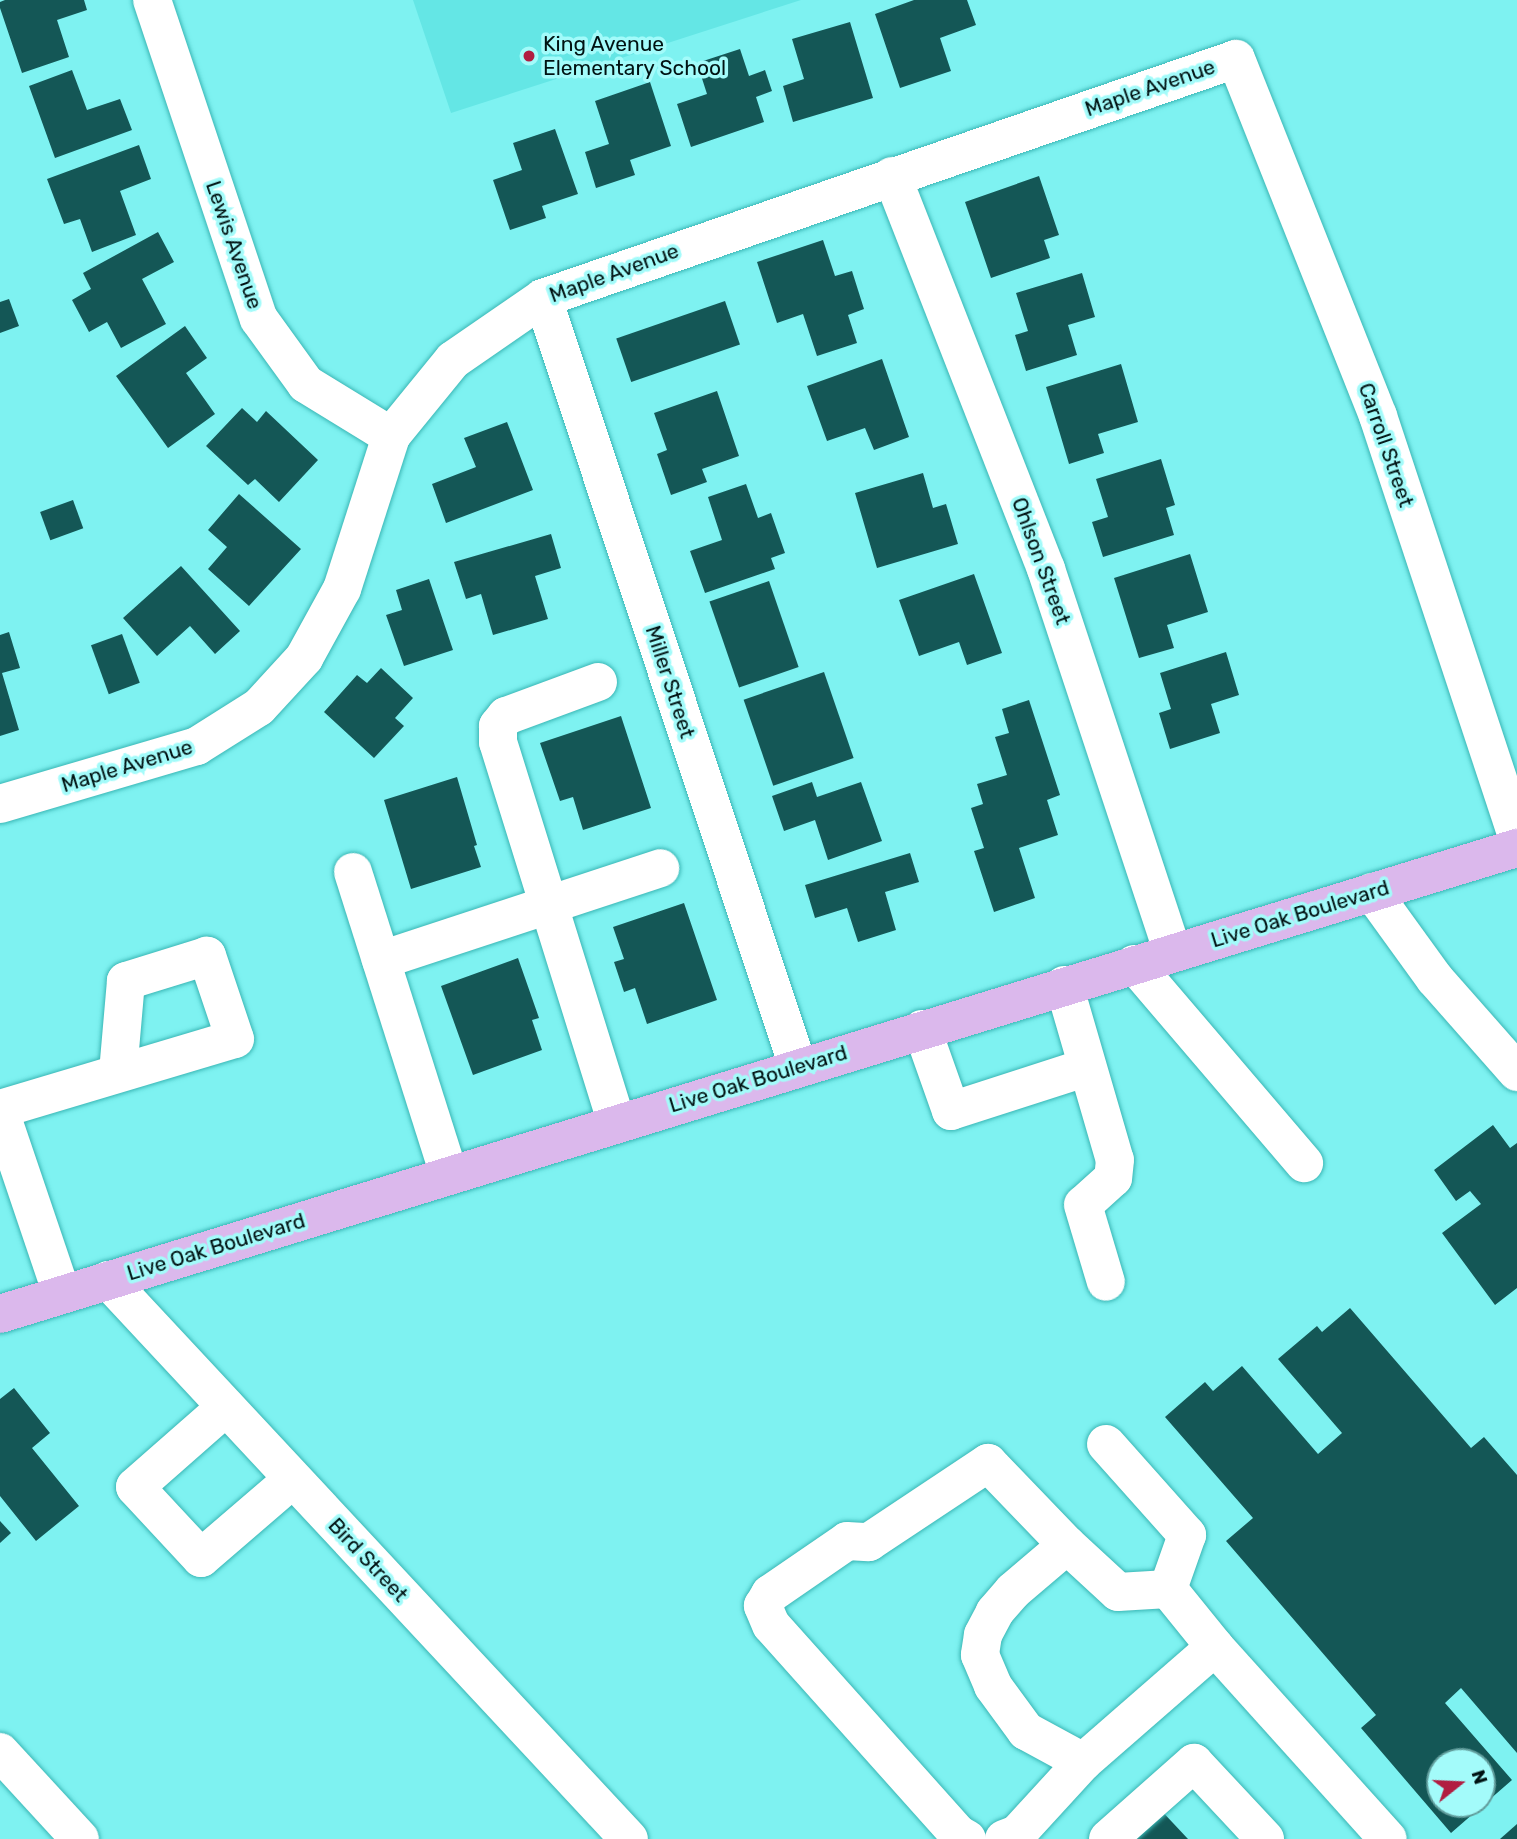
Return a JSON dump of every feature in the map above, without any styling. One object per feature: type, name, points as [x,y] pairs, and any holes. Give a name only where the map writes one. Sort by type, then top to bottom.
[{"type":"main road","name":"Live Oak Boulevard","points":[[0,1314],[1517,848]]},
{"type":"street","name":"Lewis Avenue","points":[[152,0],[259,319],[306,384],[391,436]]},
{"type":"street","name":"Maple Avenue","points":[[0,804],[197,746],[259,707],[304,658],[342,589],[391,436],[453,360],[543,298],[1236,59]]},
{"type":"street","name":"Carroll Street","points":[[1236,59],[1378,416],[1517,837]]},
{"type":"street","name":"Ohlson Street","points":[[892,176],[1046,569],[1173,952]]},
{"type":"street","name":"Miller Street","points":[[543,298],[798,1067]]},
{"type":"street","points":[[598,682],[506,716],[498,726],[498,742],[617,1123]]},
{"type":"street","points":[[381,960],[660,868]]},
{"type":"street","points":[[353,872],[449,1175]]},
{"type":"street","points":[[1372,892],[1435,979],[1517,1072]]},
{"type":"street","points":[[1134,964],[1304,1163]]},
{"type":"street","points":[[1064,985],[1115,1160],[1113,1178],[1083,1205],[1106,1282]]},
{"type":"street","points":[[922,1029],[951,1111],[1087,1067]]},
{"type":"street","points":[[62,1294],[0,1110],[118,1073]]},
{"type":"street","name":"Bird Street","points":[[108,1280],[629,1839]]},
{"type":"street","points":[[226,1407],[135,1486],[201,1558],[293,1479]]},
{"type":"street","points":[[1106,1444],[1187,1535],[1168,1589]]},
{"type":"street","points":[[967,1839],[958,1834],[771,1625],[763,1606],[770,1594],[847,1541],[869,1542],[988,1463],[1067,1545],[1118,1592],[1168,1589]]},
{"type":"street","points":[[1067,1545],[1013,1591],[995,1612],[983,1634],[981,1655],[993,1686],[1026,1731],[1083,1762]]},
{"type":"street","points":[[1168,1589],[1214,1647],[1388,1839]]},
{"type":"street","points":[[1004,1839],[1017,1834],[1083,1762],[1214,1647]]},
{"type":"street","points":[[0,1752],[80,1839]]},
{"type":"street","points":[[1108,1839],[1194,1763],[1265,1839]]},
{"type":"shaded area","name":"King Avenue Elementary School","points":[[413,0],[801,0],[451,113]]},
{"type":"building","points":[[84,0],[87,10],[57,20],[69,57],[22,73],[0,8],[0,2]]},
{"type":"building","points":[[914,0],[967,0],[976,25],[940,38],[951,71],[900,88],[875,14]]},
{"type":"building","points":[[850,22],[873,98],[793,122],[783,86],[804,79],[792,39]]},
{"type":"building","points":[[740,49],[749,76],[765,70],[772,91],[756,97],[764,122],[691,147],[677,104],[707,94],[697,63]]},
{"type":"building","points":[[72,70],[87,110],[120,99],[132,130],[55,158],[29,86]]},
{"type":"building","points":[[650,82],[671,146],[630,160],[635,175],[596,188],[585,152],[609,144],[595,101]]},
{"type":"building","points":[[555,129],[578,194],[542,206],[546,218],[510,230],[493,180],[522,170],[513,143]]},
{"type":"building","points":[[139,145],[151,179],[120,191],[136,235],[92,252],[80,219],[64,224],[47,179]]},
{"type":"building","points":[[1039,176],[1059,235],[1044,240],[1050,258],[991,278],[965,202]]},
{"type":"building","points":[[158,232],[174,262],[142,279],[166,324],[121,348],[107,322],[89,332],[72,300],[91,289],[83,273]]},
{"type":"building","points":[[823,240],[835,276],[852,271],[864,309],[848,315],[857,343],[817,356],[803,314],[777,323],[757,262]]},
{"type":"building","points":[[1082,273],[1095,317],[1068,325],[1077,355],[1026,371],[1015,335],[1028,331],[1016,293]]},
{"type":"building","points":[[9,299],[19,326],[0,333],[0,302]]},
{"type":"building","points":[[725,301],[740,344],[631,382],[616,338]]},
{"type":"building","points":[[185,326],[207,358],[186,373],[215,414],[168,448],[116,376]]},
{"type":"building","points":[[882,359],[909,437],[874,450],[865,428],[827,441],[807,386]]},
{"type":"building","points":[[1121,364],[1138,422],[1098,434],[1104,453],[1069,464],[1046,387]]},
{"type":"building","points":[[717,391],[739,456],[702,469],[707,482],[671,495],[657,454],[667,450],[654,413]]},
{"type":"building","points":[[242,408],[257,422],[266,411],[318,460],[279,502],[255,479],[248,485],[206,446]]},
{"type":"building","points":[[507,422],[533,490],[446,523],[432,484],[476,467],[464,438]]},
{"type":"building","points":[[1161,459],[1175,505],[1166,508],[1174,535],[1103,557],[1092,522],[1108,517],[1096,479]]},
{"type":"building","points":[[923,473],[933,508],[946,504],[958,544],[877,568],[855,493]]},
{"type":"building","points":[[746,484],[758,518],[771,513],[785,553],[771,558],[775,569],[705,593],[690,551],[722,540],[708,497]]},
{"type":"building","points":[[239,494],[301,549],[249,606],[208,569],[227,547],[208,530]]},
{"type":"building","points":[[73,500],[83,528],[50,540],[40,512]]},
{"type":"building","points":[[551,534],[561,568],[535,576],[548,619],[493,635],[481,594],[466,599],[454,562]]},
{"type":"building","points":[[1190,554],[1208,612],[1167,625],[1174,648],[1139,658],[1114,578]]},
{"type":"building","points":[[181,566],[240,631],[215,654],[190,626],[157,656],[123,618]]},
{"type":"building","points":[[974,574],[1002,653],[967,665],[959,642],[919,656],[899,600]]},
{"type":"building","points":[[429,579],[453,650],[404,666],[386,615],[402,610],[396,590]]},
{"type":"building","points":[[769,581],[799,667],[739,688],[709,602]]},
{"type":"building","points":[[9,632],[20,668],[2,673],[19,730],[0,736],[0,635]]},
{"type":"building","points":[[122,634],[140,683],[109,694],[91,645]]},
{"type":"building","points":[[1226,652],[1239,695],[1211,704],[1220,733],[1170,749],[1159,713],[1171,709],[1160,673]]},
{"type":"building","points":[[381,668],[413,698],[395,718],[404,726],[374,758],[324,712],[357,675],[367,683]]},
{"type":"building","points":[[824,672],[854,758],[773,786],[744,700]]},
{"type":"building","points":[[1029,700],[1060,795],[1047,800],[1058,835],[1019,848],[1035,898],[994,912],[974,851],[984,848],[971,808],[983,804],[977,784],[1007,775],[995,737],[1009,733],[1002,709]]},
{"type":"building","points":[[621,716],[651,808],[583,830],[573,797],[560,801],[540,743]]},
{"type":"building","points":[[457,777],[481,867],[411,889],[384,800]]},
{"type":"building","points":[[812,782],[817,797],[861,782],[882,841],[828,860],[815,820],[784,831],[772,796]]},
{"type":"building","points":[[910,853],[919,882],[885,892],[896,930],[858,942],[847,908],[815,918],[805,885]]},
{"type":"building","points":[[684,903],[717,1000],[647,1024],[635,988],[624,992],[614,962],[624,959],[613,927]]},
{"type":"building","points":[[518,958],[539,1018],[532,1020],[542,1050],[473,1075],[441,986]]},
{"type":"building","points":[[1493,1125],[1510,1148],[1517,1143],[1517,1288],[1495,1305],[1442,1233],[1481,1204],[1470,1191],[1456,1201],[1434,1170]]},
{"type":"building","points":[[1350,1308],[1471,1448],[1484,1437],[1517,1475],[1517,1753],[1461,1688],[1445,1703],[1484,1748],[1426,1748],[1426,1804],[1361,1728],[1376,1715],[1226,1541],[1253,1518],[1165,1417],[1205,1382],[1213,1391],[1242,1366],[1318,1454],[1342,1433],[1278,1359],[1317,1326],[1322,1332]]},
{"type":"building","points":[[14,1388],[50,1433],[32,1448],[79,1506],[36,1541],[0,1496],[0,1399]]},
{"type":"building","points":[[0,1521],[11,1533],[0,1543]]},
{"type":"building","points":[[1496,1762],[1512,1780],[1496,1794]]},
{"type":"building","points":[[1158,1807],[1188,1839],[1124,1839]]},
{"type":"building","points":[[1438,1818],[1468,1818],[1451,1833]]},
{"type":"building","points":[[1517,1824],[1517,1839],[1500,1839]]},
{"type":"place","name":"King Avenue Elementary School","points":[[529,56]]}]
